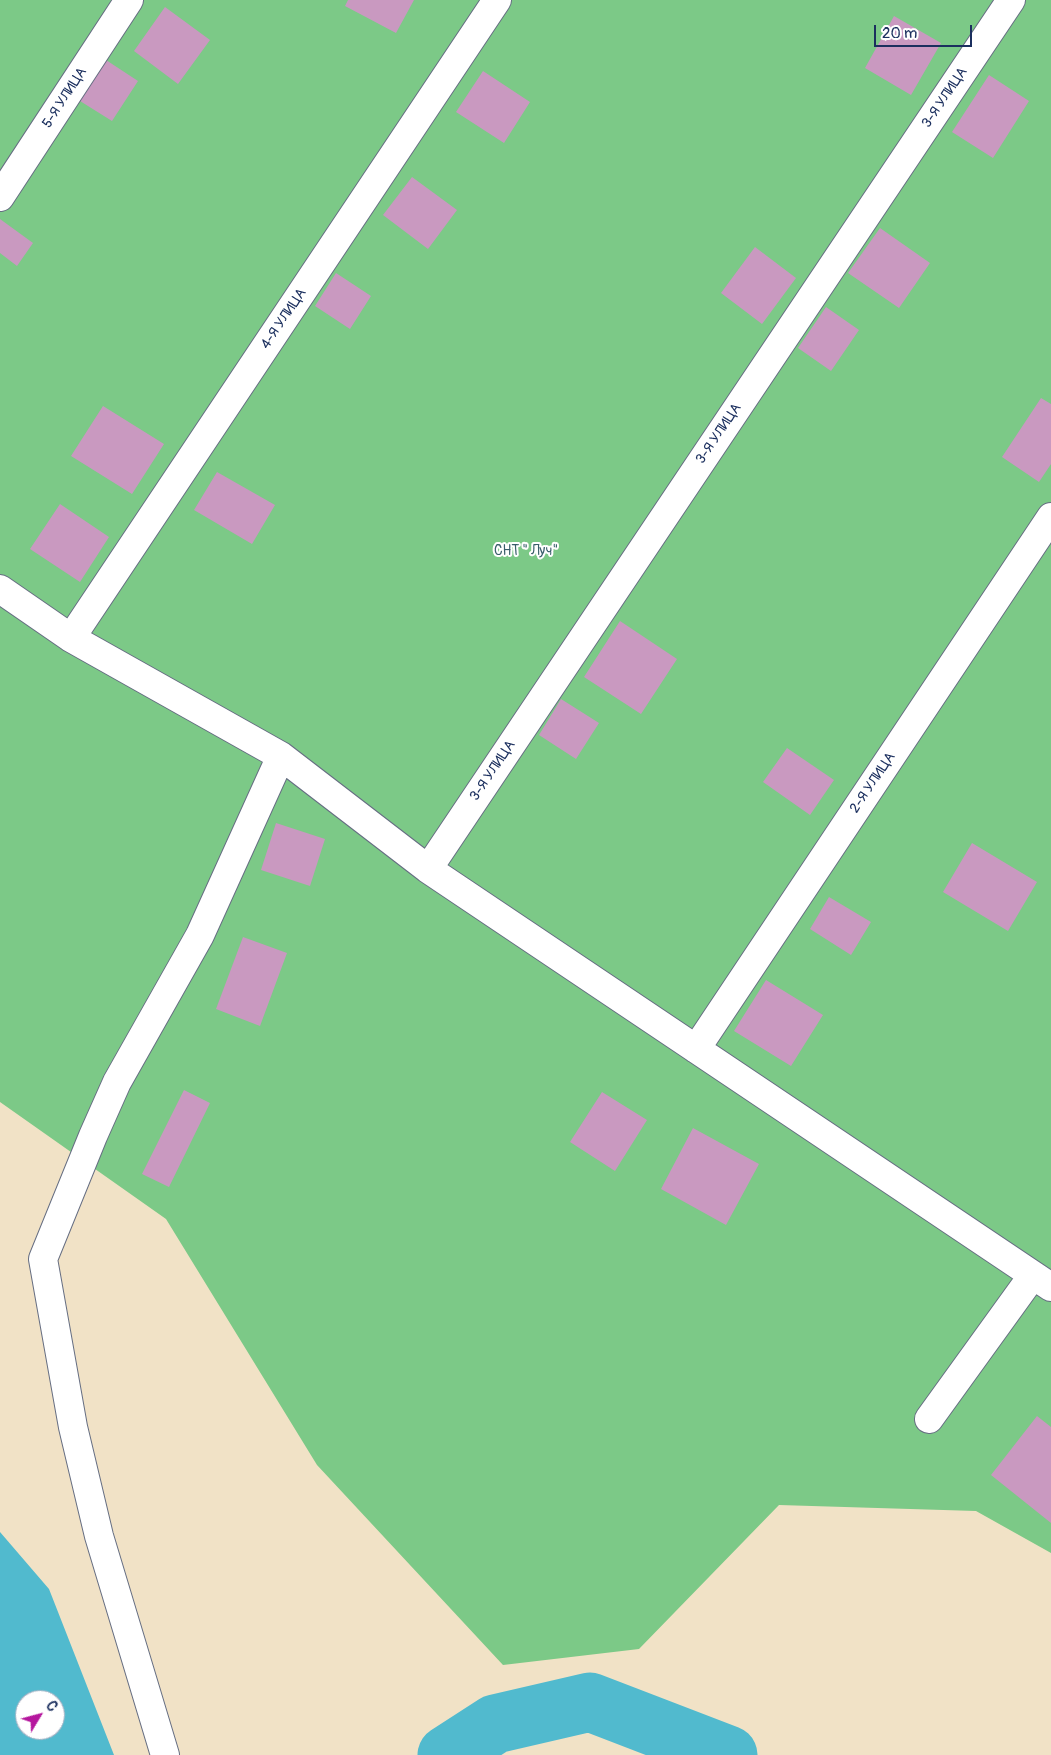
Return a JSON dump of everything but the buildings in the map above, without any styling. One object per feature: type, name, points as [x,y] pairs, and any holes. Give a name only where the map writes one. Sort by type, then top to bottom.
[{"type":"street","name":"5-Я УЛИЦА","points":[[0,196],[129,0]]},
{"type":"street","name":"4-Я УЛИЦА","points":[[71,638],[497,0]]},
{"type":"street","name":"3-Я УЛИЦА","points":[[428,869],[1011,0]]},
{"type":"street","name":"2-Я УЛИЦА","points":[[696,1049],[1051,517]]},
{"type":"street","points":[[0,589],[71,638],[281,756],[428,869],[696,1049],[1045,1279],[929,1420]]},
{"type":"street","points":[[165,1755],[98,1536],[73,1427],[43,1259],[117,1082],[200,935],[281,756]]},
{"type":"green space","name":"СНТ \" Луч\"","points":[[0,0],[1051,0],[1051,1553],[976,1511],[779,1505],[639,1649],[503,1665],[317,1465],[166,1219],[0,1102]]},
{"type":"water","points":[[0,1532],[49,1589],[114,1755],[0,1755]]},
{"type":"waterway","points":[[447,1755],[495,1724],[590,1702],[728,1755]]}]
